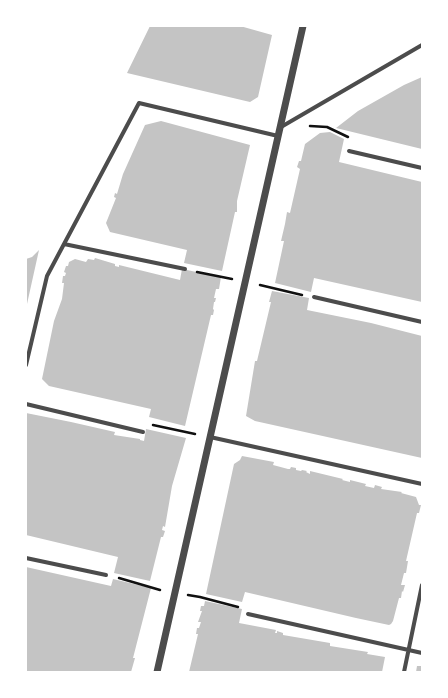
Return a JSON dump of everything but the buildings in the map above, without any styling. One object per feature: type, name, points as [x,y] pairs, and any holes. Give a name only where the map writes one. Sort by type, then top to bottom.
[{"type":"street","points":[[157,672],[278,136],[283,126],[303,26]]},
{"type":"street","points":[[283,126],[422,45]]},
{"type":"street","points":[[26,365],[47,276],[139,103],[278,136]]},
{"type":"street","points":[[349,151],[422,168]]},
{"type":"street","points":[[64,244],[185,269]]},
{"type":"street","points":[[314,298],[422,322]]},
{"type":"street","points":[[26,404],[143,432]]},
{"type":"street","points":[[209,437],[422,484]]},
{"type":"street","points":[[26,558],[106,575]]},
{"type":"street","points":[[404,672],[422,585]]},
{"type":"street","points":[[248,614],[422,653]]},
{"type":"path","points":[[283,126],[327,127],[350,138],[349,151]]},
{"type":"path","points":[[185,269],[314,298]]},
{"type":"path","points":[[143,432],[144,423],[209,437]]},
{"type":"path","points":[[106,575],[175,594],[200,597],[249,609],[248,614]]}]
